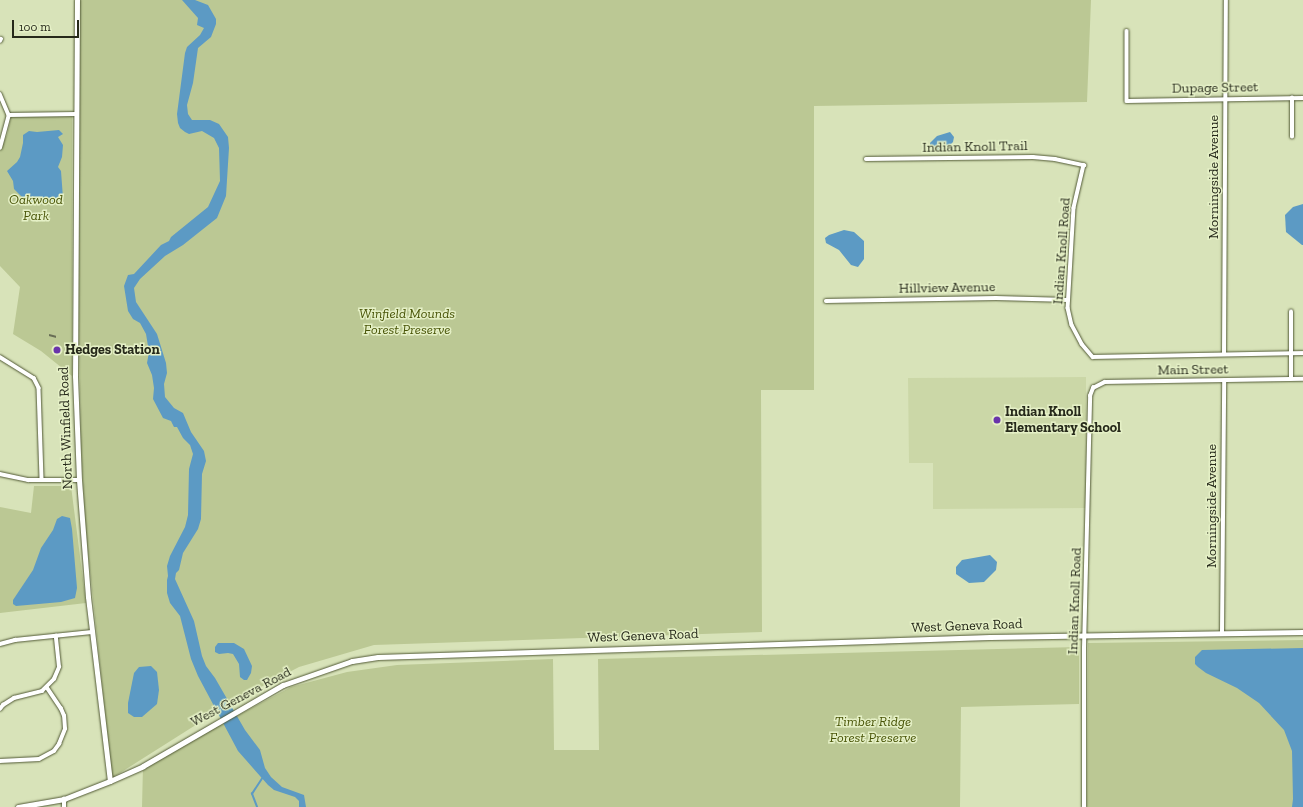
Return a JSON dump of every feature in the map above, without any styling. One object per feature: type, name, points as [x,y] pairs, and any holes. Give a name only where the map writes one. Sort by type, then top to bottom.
[{"type":"main road","name":"North Winfield Road","points":[[77,0],[75,376],[79,480],[92,632],[110,781]]},
{"type":"main road","name":"West Geneva Road","points":[[18,807],[42,805],[64,799],[110,781],[142,766],[268,693],[309,675],[352,661],[399,655],[1222,632],[1303,632]]},
{"type":"street","name":"Morningside Avenue","points":[[1224,354],[1226,0]]},
{"type":"street","name":"Dupage Street","points":[[1127,31],[1127,101],[1303,98]]},
{"type":"street","points":[[0,94],[9,115],[0,148]]},
{"type":"street","points":[[1292,98],[1292,137]]},
{"type":"street","points":[[9,115],[76,114]]},
{"type":"street","name":"Indian Knoll Trail","points":[[866,159],[1034,157],[1084,165]]},
{"type":"street","name":"Indian Knoll Road","points":[[1084,165],[1074,208],[1068,300],[1069,314],[1072,325],[1082,344],[1094,357]]},
{"type":"street","name":"Hillview Avenue","points":[[826,301],[1011,298],[1068,300]]},
{"type":"street","points":[[1291,312],[1291,380]]},
{"type":"street","name":"Main Street","points":[[1094,357],[1303,353]]},
{"type":"street","points":[[0,357],[34,378],[39,388],[42,480]]},
{"type":"street","name":"Main Street","points":[[1090,396],[1093,388],[1105,382],[1303,379]]},
{"type":"street","name":"Morningside Avenue","points":[[1222,632],[1224,381]]},
{"type":"street","name":"Indian Knoll Road","points":[[1084,807],[1085,636],[1090,396]]},
{"type":"street","points":[[0,474],[23,479],[79,480]]},
{"type":"street","points":[[0,644],[92,632]]},
{"type":"street","points":[[0,709],[2,705],[14,698],[37,693],[47,688],[54,679],[59,667],[56,636]]},
{"type":"street","points":[[0,761],[39,759],[54,751],[59,744],[65,729],[64,716],[58,703],[47,688]]},
{"type":"street","points":[[64,799],[64,807]]},
{"type":"shaded area","name":"Indian Knoll Elementary School","points":[[1086,377],[1086,508],[933,509],[933,463],[909,463],[908,378]]},
{"type":"green space","name":"Winfield Mounds Forest Preserve","points":[[80,0],[1091,0],[1087,102],[814,106],[814,390],[761,390],[762,632],[374,645],[299,667],[232,702],[112,778],[85,523],[81,446],[78,286]]},
{"type":"green space","name":"Oakwood Park","points":[[72,116],[72,376],[41,351],[13,334],[20,287],[0,266],[0,151],[7,135],[11,117]]},
{"type":"green space","points":[[34,486],[71,486],[86,603],[0,613],[0,507],[31,513]]},
{"type":"green space","points":[[1303,640],[1303,807],[1087,807],[1088,643]]},
{"type":"green space","name":"Timber Ridge Forest Preserve","points":[[1079,647],[1079,704],[961,707],[960,807],[142,807],[143,766],[291,687],[347,672],[397,665],[553,659],[554,750],[599,750],[598,659]]},
{"type":"water","points":[[182,0],[195,0],[208,5],[216,19],[216,24],[211,37],[198,48],[193,83],[187,105],[188,114],[192,120],[210,120],[219,124],[228,137],[229,148],[226,196],[217,218],[183,245],[165,256],[140,279],[134,288],[136,302],[157,334],[166,363],[167,373],[164,384],[165,397],[174,408],[183,413],[191,432],[204,451],[206,461],[202,474],[201,519],[198,529],[183,553],[175,579],[194,621],[202,656],[206,666],[215,678],[245,730],[260,750],[265,768],[271,777],[282,787],[304,795],[306,807],[299,807],[299,801],[295,797],[274,790],[238,751],[198,676],[191,659],[180,616],[170,603],[167,593],[167,566],[170,556],[185,527],[188,515],[189,469],[193,454],[190,445],[183,438],[177,427],[174,427],[171,421],[163,418],[153,399],[154,388],[152,375],[147,363],[149,352],[146,334],[140,323],[133,319],[128,311],[124,286],[128,275],[134,274],[161,245],[169,241],[171,237],[208,207],[220,181],[219,148],[214,138],[202,131],[189,134],[180,128],[178,123],[177,114],[185,53],[187,47],[200,35],[204,28],[197,25],[198,18]]},
{"type":"water","points":[[59,130],[63,134],[58,137],[63,145],[62,157],[58,167],[61,171],[63,198],[55,202],[36,204],[23,198],[14,189],[13,181],[7,171],[17,162],[20,157],[23,135],[29,131],[37,132]]},
{"type":"water","points":[[950,132],[954,137],[953,142],[944,151],[935,151],[930,147],[930,143],[937,136]]},
{"type":"water","points":[[1303,204],[1302,245],[1286,232],[1285,215],[1293,207]]},
{"type":"water","points":[[844,230],[854,232],[864,241],[864,259],[858,267],[851,265],[839,250],[826,243],[825,238],[829,235]]},
{"type":"water","points":[[62,516],[70,518],[72,529],[77,588],[75,598],[61,602],[16,606],[13,604],[13,600],[33,570],[41,548],[53,530],[57,519]]},
{"type":"water","points":[[990,555],[997,562],[996,570],[984,582],[969,583],[956,574],[956,567],[962,560]]},
{"type":"water","points":[[218,643],[234,643],[244,649],[252,666],[251,673],[247,680],[240,677],[239,664],[233,654],[219,654],[215,652],[215,647]]},
{"type":"water","points":[[1303,648],[1303,807],[1292,807],[1292,751],[1284,730],[1259,703],[1237,688],[1206,673],[1198,667],[1195,664],[1195,657],[1202,650]]},
{"type":"water","points":[[151,666],[157,672],[159,690],[157,704],[142,717],[134,717],[128,713],[128,703],[134,673],[139,667]]},
{"type":"waterway","points":[[257,807],[252,794],[263,777]]},
{"type":"railway","points":[[49,335],[57,337]]},
{"type":"place","name":"Hedges Station","points":[[57,350]]},
{"type":"place","name":"Indian Knoll Elementary School","points":[[997,420]]}]
